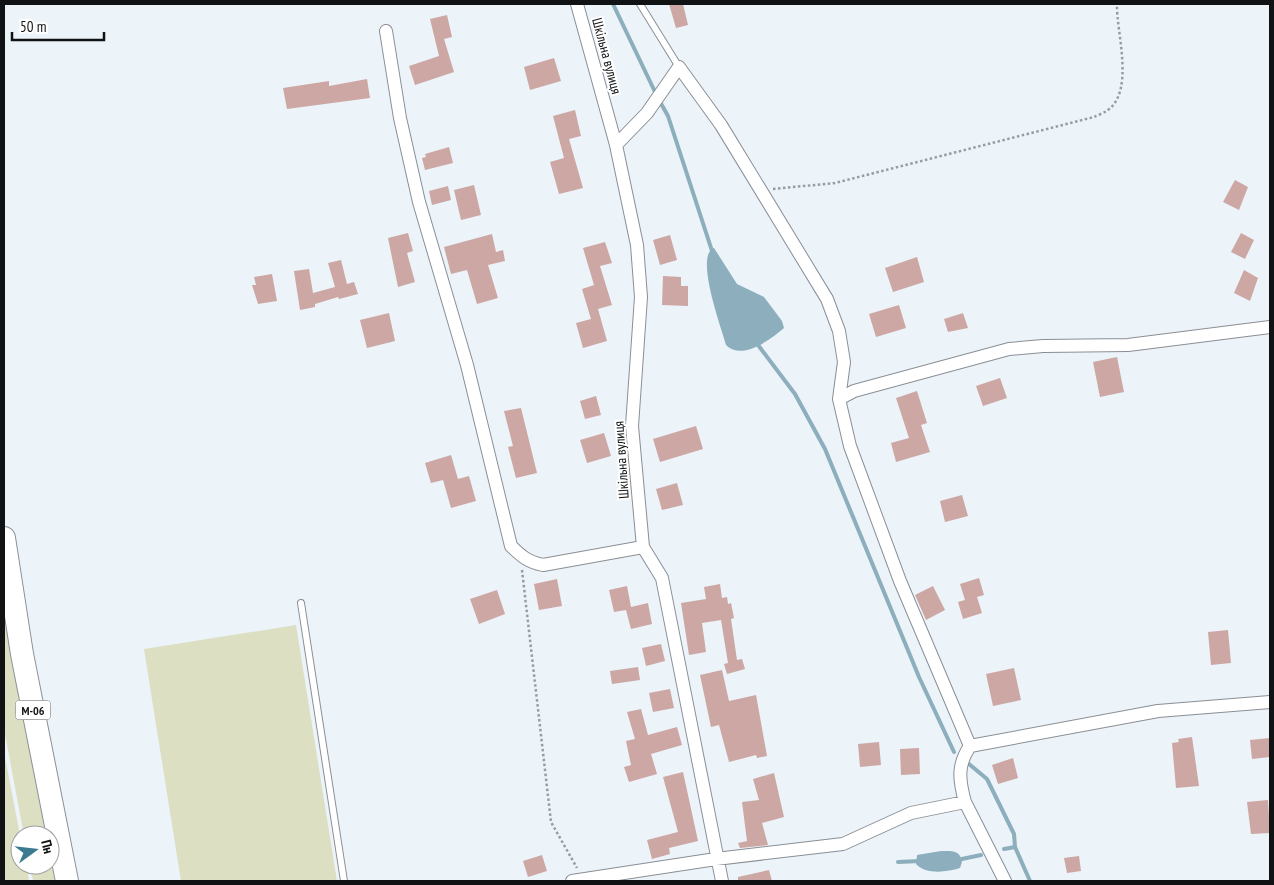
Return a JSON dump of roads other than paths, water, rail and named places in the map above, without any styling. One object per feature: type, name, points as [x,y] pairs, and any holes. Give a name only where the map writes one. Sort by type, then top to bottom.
[{"type":"highway","name":"М-06","points":[[4,538],[22,654],[67,881]]},
{"type":"street","name":"Шкільна вулиця","points":[[577,4],[616,145],[637,245],[642,297],[632,426],[643,547],[662,578],[716,859],[722,881]]},
{"type":"street","points":[[386,31],[400,118],[419,202],[467,365],[511,546],[520,556],[532,563],[543,565],[643,547]]},
{"type":"street","points":[[616,145],[647,113],[679,67],[721,125],[830,307],[839,331],[844,362],[839,398],[850,446],[897,572],[970,746]]},
{"type":"street","points":[[839,398],[854,391],[1009,349],[1043,346],[1128,346],[1270,327]]},
{"type":"street","points":[[1005,881],[965,802],[959,773],[961,761],[970,746],[1158,711],[1270,702]]},
{"type":"street","points":[[578,880],[716,859],[843,844],[911,814],[965,802]]},
{"type":"lane","points":[[640,4],[679,67]]},
{"type":"lane","points":[[300,603],[344,881]]},
{"type":"water","points":[[714,248],[737,284],[764,297],[782,321],[784,328],[756,347],[740,351],[726,345],[708,278],[707,264],[709,254]]},
{"type":"water","points":[[941,851],[958,853],[962,862],[960,868],[949,871],[931,871],[925,870],[916,864],[917,855]]},
{"type":"waterway","points":[[613,4],[656,94]]},
{"type":"waterway","points":[[659,100],[668,116],[713,254]]},
{"type":"waterway","points":[[755,341],[795,394],[825,449],[919,677],[954,752]]},
{"type":"waterway","points":[[969,764],[987,779],[1014,834],[1015,847],[1030,881]]},
{"type":"waterway","points":[[1004,849],[1015,847]]},
{"type":"waterway","points":[[957,860],[981,855]]},
{"type":"waterway","points":[[898,862],[920,861]]}]
